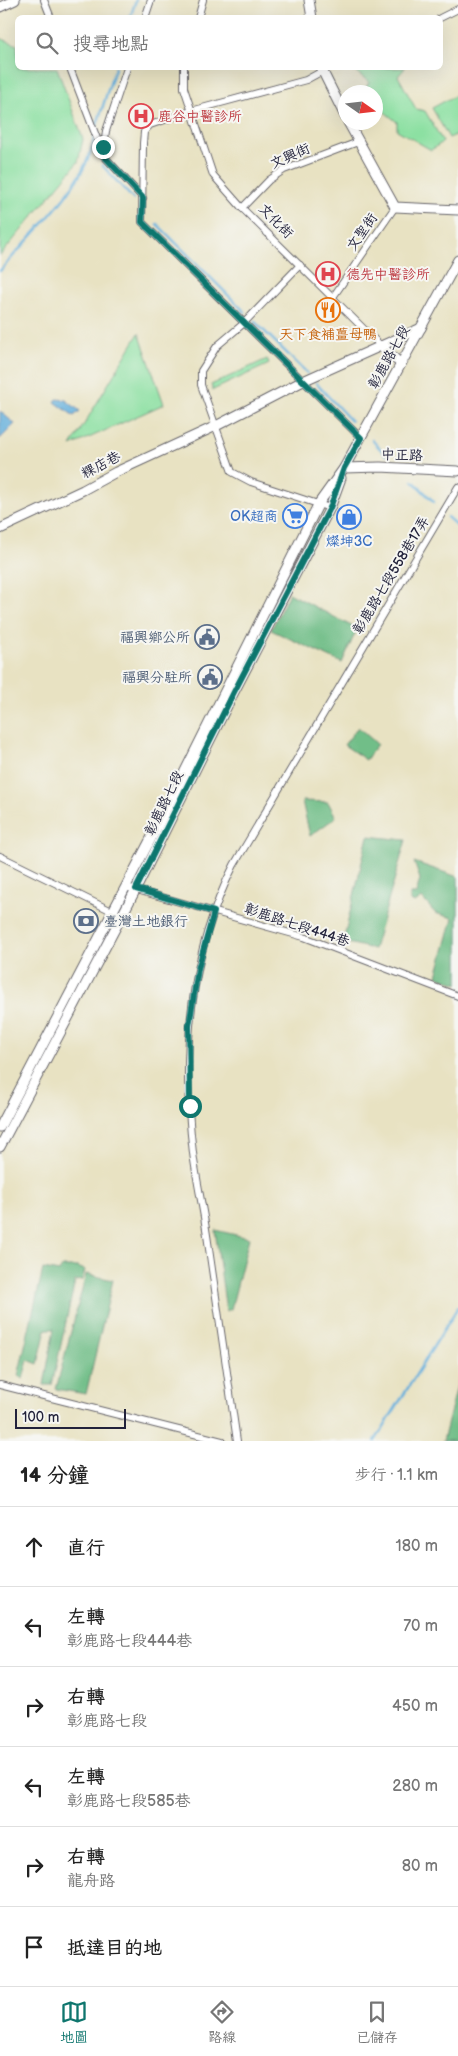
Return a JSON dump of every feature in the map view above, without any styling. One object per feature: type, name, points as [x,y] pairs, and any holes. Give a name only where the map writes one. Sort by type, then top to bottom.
[{"type":"main road","points":[[0,7],[15,0]]},
{"type":"main road","points":[[309,0],[312,15]]},
{"type":"main road","points":[[324,70],[338,100]]},
{"type":"main road","points":[[352,130],[395,207],[458,210]]},
{"type":"main road","name":"彰鹿路七段","points":[[0,1127],[114,911],[319,503],[344,468],[458,260]]},
{"type":"main road","name":"粿店巷","points":[[0,529],[83,490],[116,472],[216,426],[303,382],[421,328]]},
{"type":"main road","name":"文化街","points":[[381,346],[401,364]]},
{"type":"main road","name":"中正路","points":[[344,468],[380,467],[458,471]]},
{"type":"main road","name":"彰鹿路七段","points":[[0,1147],[136,889],[238,684],[330,508],[344,468]]},
{"type":"street","points":[[44,0],[50,15]]},
{"type":"street","points":[[146,15],[151,0]]},
{"type":"street","points":[[199,15],[203,0]]},
{"type":"street","points":[[443,16],[458,9]]},
{"type":"street","points":[[71,70],[103,155],[143,198]]},
{"type":"street","points":[[103,155],[106,131],[126,70]]},
{"type":"street","name":"文化街","points":[[184,70],[184,88],[213,175],[242,208],[381,346]]},
{"type":"street","points":[[322,70],[306,80],[191,111],[150,125],[144,132],[142,222],[243,324],[361,438]]},
{"type":"street","name":"文興街","points":[[242,208],[269,180],[284,170],[358,142]]},
{"type":"street","name":"文聖街","points":[[333,297],[395,207]]},
{"type":"street","points":[[300,265],[206,360],[201,371],[201,385],[232,472],[242,478],[330,508]]},
{"type":"street","name":"彰鹿路七段558巷17弄","points":[[237,1441],[194,1153],[190,1106],[189,1026],[198,969],[214,912],[228,877],[458,487]]},
{"type":"street","points":[[0,856],[122,916]]},
{"type":"street","name":"彰鹿路七段444巷","points":[[126,887],[304,937],[458,996]]},
{"type":"street","points":[[0,1385],[222,1441]]},
{"type":"green space","points":[[0,38],[15,44],[15,70],[58,70],[83,139],[78,162],[0,256]]},
{"type":"green space","points":[[354,70],[403,70],[398,76],[416,109],[425,111],[443,142],[431,150],[397,130],[397,122],[383,111],[383,85],[367,85],[369,82]]},
{"type":"green space","points":[[458,94],[458,134],[449,138],[432,108]]},
{"type":"green space","points":[[139,333],[164,404],[71,446]]},
{"type":"green space","points":[[267,359],[269,364],[213,390],[211,385]]},
{"type":"green space","points":[[289,593],[357,629],[342,663],[271,630]]},
{"type":"green space","points":[[358,727],[377,744],[366,760],[344,745]]},
{"type":"green space","points":[[302,801],[328,802],[336,817],[310,836]]},
{"type":"green space","points":[[368,836],[406,840],[374,949],[343,942]]},
{"type":"green space","points":[[414,862],[458,877],[458,984],[437,976],[453,918],[435,913],[422,898],[415,903],[410,901],[410,894],[416,894],[420,879]]},
{"type":"green space","points":[[215,1230],[249,1238],[231,1309],[226,1311]]},
{"type":"green space","points":[[62,1267],[77,1267],[85,1270],[82,1280],[75,1281],[52,1385],[44,1385],[54,1329],[46,1329],[38,1364],[28,1360],[23,1379],[18,1376],[43,1269],[59,1272]]},
{"type":"green space","points":[[86,1274],[113,1280],[86,1394],[56,1389]]},
{"type":"green space","points":[[458,1382],[458,1441],[443,1441]]},
{"type":"water","points":[[57,399],[66,400],[80,411],[74,416],[55,402]]},
{"type":"water","points":[[0,411],[15,424],[0,439]]},
{"type":"waterway","points":[[131,15],[136,0]]},
{"type":"waterway","points":[[95,131],[114,70]]},
{"type":"waterway","points":[[0,271],[56,209],[69,191],[81,174],[94,138]]},
{"type":"waterway","points":[[102,165],[133,199]]},
{"type":"waterway","points":[[157,224],[245,312]]},
{"type":"waterway","points":[[254,321],[307,373]]},
{"type":"waterway","points":[[316,383],[351,421]]},
{"type":"waterway","points":[[372,440],[386,455]]},
{"type":"waterway","points":[[413,481],[434,502]]},
{"type":"waterway","points":[[447,517],[458,527]]},
{"type":"waterway","points":[[375,1441],[458,1307]]},
{"type":"place","name":"鹿谷中醫診所","points":[[141,116]]},
{"type":"place","name":"德先中醫診所","points":[[328,274]]},
{"type":"place","name":"天下食補薑母鴨","points":[[328,310]]},
{"type":"place","name":"OK超商","points":[[295,516]]},
{"type":"place","name":"燦坤3C","points":[[349,517]]},
{"type":"place","name":"福興鄉公所","points":[[207,637]]},
{"type":"place","name":"福興分駐所","points":[[210,677]]},
{"type":"place","name":"臺灣土地銀行","points":[[86,921]]},
{"type":"route","points":[[103,147],[103,155],[143,198],[142,222],[243,324],[361,438],[344,468],[330,508],[234,692],[136,889],[214,912],[198,969],[189,1026],[190,1106]]}]
